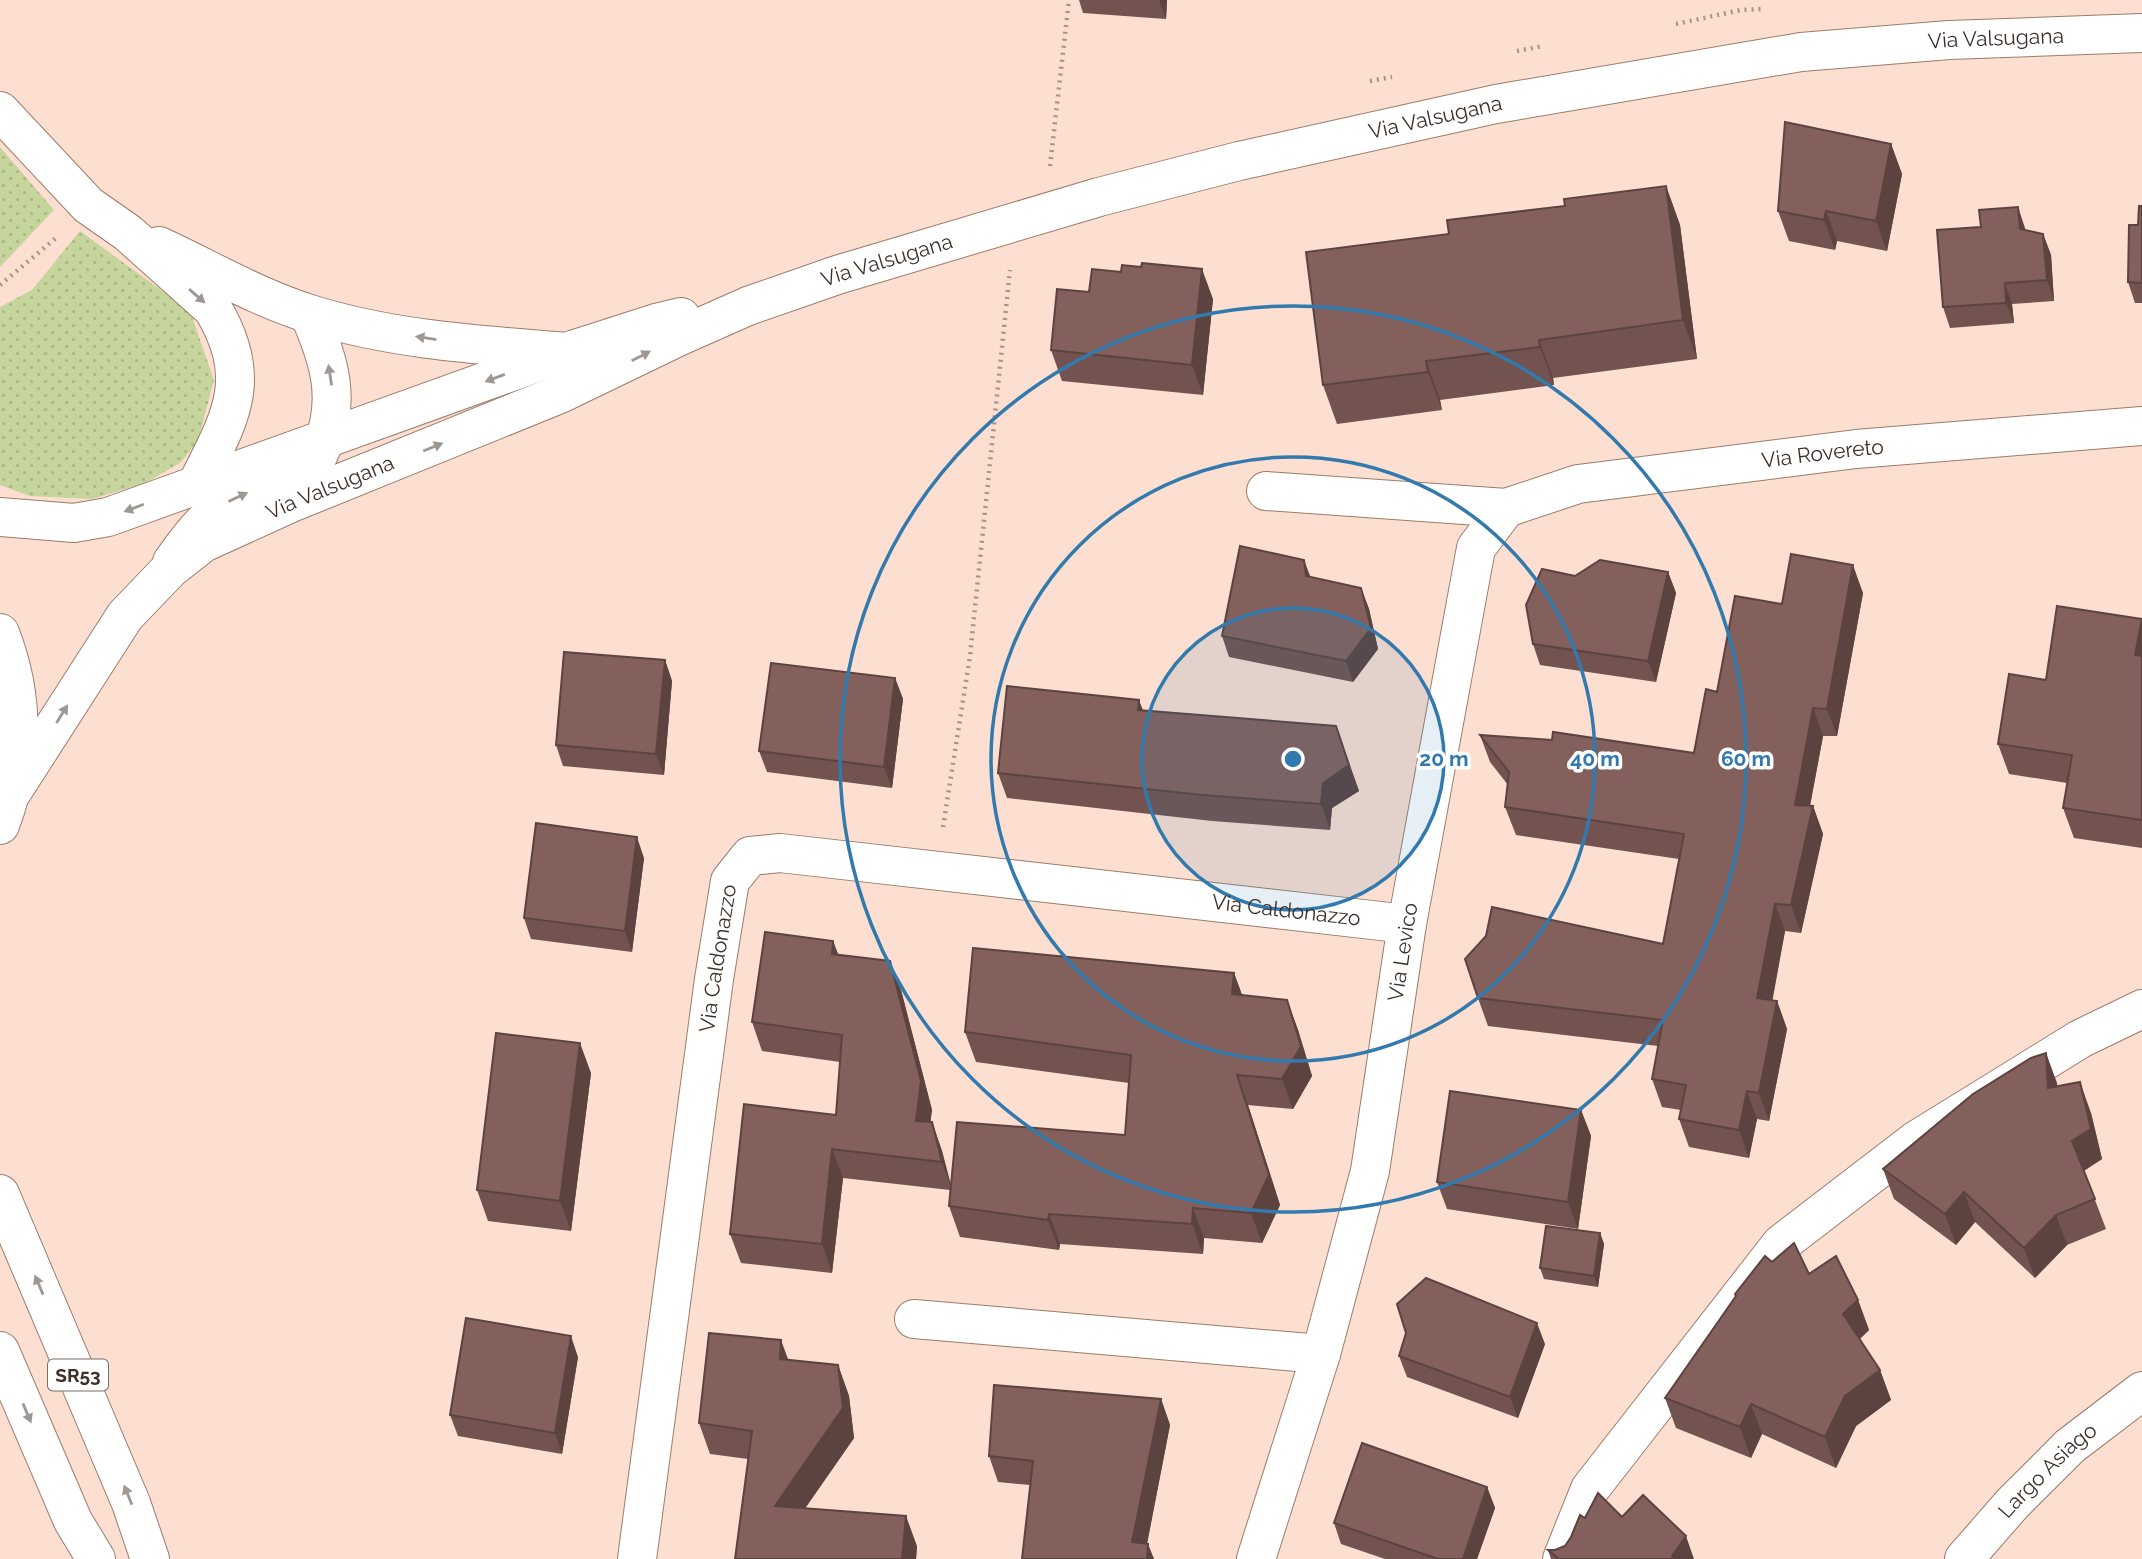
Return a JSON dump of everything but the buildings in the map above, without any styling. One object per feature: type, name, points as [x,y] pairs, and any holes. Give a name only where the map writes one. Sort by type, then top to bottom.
[{"type":"street","name":"Via Valsugana","points":[[6,808],[125,616],[170,569],[203,543],[291,503],[560,394],[748,306],[837,275],[1015,220],[1239,161],[1496,104],[1801,52],[1949,40],[2142,33]]},
{"type":"street","points":[[0,111],[88,205],[128,233],[213,309],[222,323],[236,371],[236,393],[227,424],[197,484]]},
{"type":"street","points":[[128,233],[309,314],[386,332],[443,341],[568,352]]},
{"type":"street","name":"Via Valsugana","points":[[0,517],[74,523],[108,517],[568,352],[656,323],[748,306]]},
{"type":"street","points":[[159,581],[211,513],[232,499],[307,470],[316,459],[332,418],[332,387],[327,359],[309,314]]},
{"type":"street","name":"Via Rovereto","points":[[1266,492],[1506,508],[1591,482],[1856,449],[2142,426]]},
{"type":"street","name":"Via Levico","points":[[1256,1559],[1321,1354],[1370,1171],[1407,924],[1476,548],[1506,508]]},
{"type":"street","points":[[0,633],[7,650],[18,697],[19,745],[6,808]]},
{"type":"street","name":"Via Caldonazzo","points":[[637,1559],[713,979],[730,881],[750,856],[780,853],[1407,924]]},
{"type":"street","points":[[1562,1559],[1590,1489],[1781,1244],[1915,1141],[2080,1039],[2142,1009]]},
{"type":"street","name":"SR53","points":[[0,1194],[131,1503],[150,1559]]},
{"type":"street","points":[[914,1319],[1321,1354]]},
{"type":"street","name":"SR53","points":[[0,1351],[74,1521],[96,1559]]},
{"type":"street","name":"Largo Asiago","points":[[1964,1559],[2012,1504],[2070,1446],[2142,1391]]},
{"type":"path","points":[[1049,166],[1069,0]]},
{"type":"path","points":[[942,834],[970,656],[1015,220]]},
{"type":"path","points":[[0,285],[60,234]]},
{"type":"green space","points":[[0,147],[54,210],[0,267]]},
{"type":"green space","points":[[80,231],[190,311],[214,380],[198,441],[180,463],[145,483],[92,499],[30,496],[0,485],[0,307],[32,290]]}]
